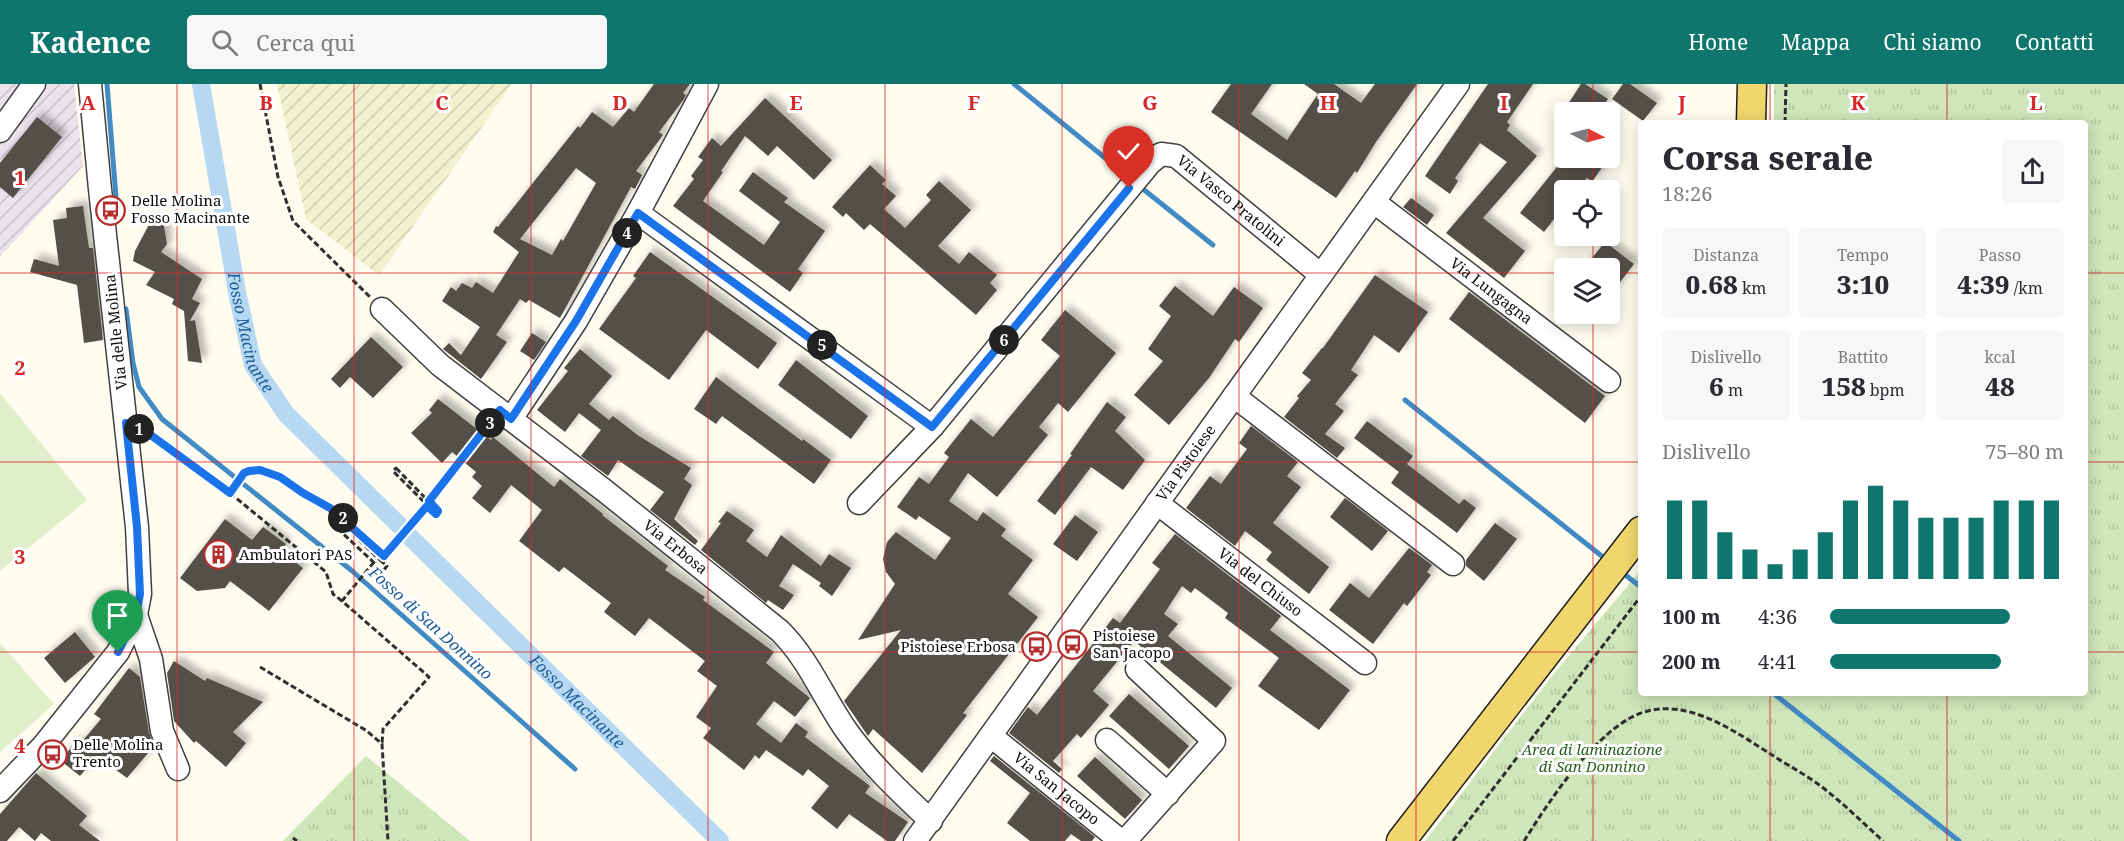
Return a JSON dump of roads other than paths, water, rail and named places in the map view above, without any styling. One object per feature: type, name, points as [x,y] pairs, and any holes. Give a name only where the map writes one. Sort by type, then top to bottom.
[{"type":"main road","points":[[1751,120],[1752,84]]},
{"type":"main road","points":[[1401,841],[1637,537]]},
{"type":"street","points":[[0,131],[34,84]]},
{"type":"street","name":"Via delle Molina","points":[[0,791],[43,746],[118,652],[136,615],[140,594],[137,527],[90,84]]},
{"type":"street","points":[[505,415],[576,321],[638,213],[707,84]]},
{"type":"street","name":"Via Pistoiese","points":[[915,841],[1458,84]]},
{"type":"street","name":"Via Vasco Pratolini","points":[[859,503],[932,427],[1157,156],[1166,153],[1176,156],[1321,275]]},
{"type":"street","name":"Via Lungagna","points":[[1374,202],[1609,381]]},
{"type":"street","points":[[638,213],[932,427]]},
{"type":"street","name":"Via Erbosa","points":[[382,309],[440,365],[605,491],[780,631],[814,674],[844,728],[861,751],[874,767],[931,821]]},
{"type":"street","points":[[1234,396],[1453,564]]},
{"type":"street","name":"Via del Chiuso","points":[[1157,503],[1365,663]]},
{"type":"street","name":"Via delle Molina","points":[[136,615],[151,659],[162,731],[178,769]]},
{"type":"street","name":"Via San Jacopo","points":[[991,736],[1123,841],[1215,741],[1137,669]]},
{"type":"street","points":[[1107,740],[1168,794]]},
{"type":"waterway","name":"Fosso di San Donnino","points":[[107,84],[117,210]]},
{"type":"waterway","name":"Fosso Macinante","points":[[201,84],[237,292],[253,365],[286,414],[401,527]]},
{"type":"waterway","points":[[1014,84],[1131,179]]},
{"type":"waterway","points":[[1138,185],[1213,245]]},
{"type":"waterway","name":"Fosso di San Donnino","points":[[126,309],[133,363],[139,387],[162,419],[351,570],[575,769]]},
{"type":"waterway","points":[[1405,400],[1608,561]]},
{"type":"waterway","name":"Fosso Macinante","points":[[409,536],[720,841]]},
{"type":"waterway","points":[[1620,571],[1638,585]]},
{"type":"waterway","points":[[1777,696],[1959,841]]},
{"type":"place","name":"Delle Molina Fosso Macinante","points":[[110,210]]},
{"type":"place","name":"Ambulatori PAS","points":[[218,555]]},
{"type":"place","name":"Pistoiese San Jacopo","points":[[1072,645]]},
{"type":"place","name":"Pistoiese Erbosa","points":[[1037,647]]},
{"type":"place","name":"Delle Molina Trento","points":[[52,754]]},
{"type":"park label","name":"Area di laminazione di San Donnino","points":[[1592,758]]}]
